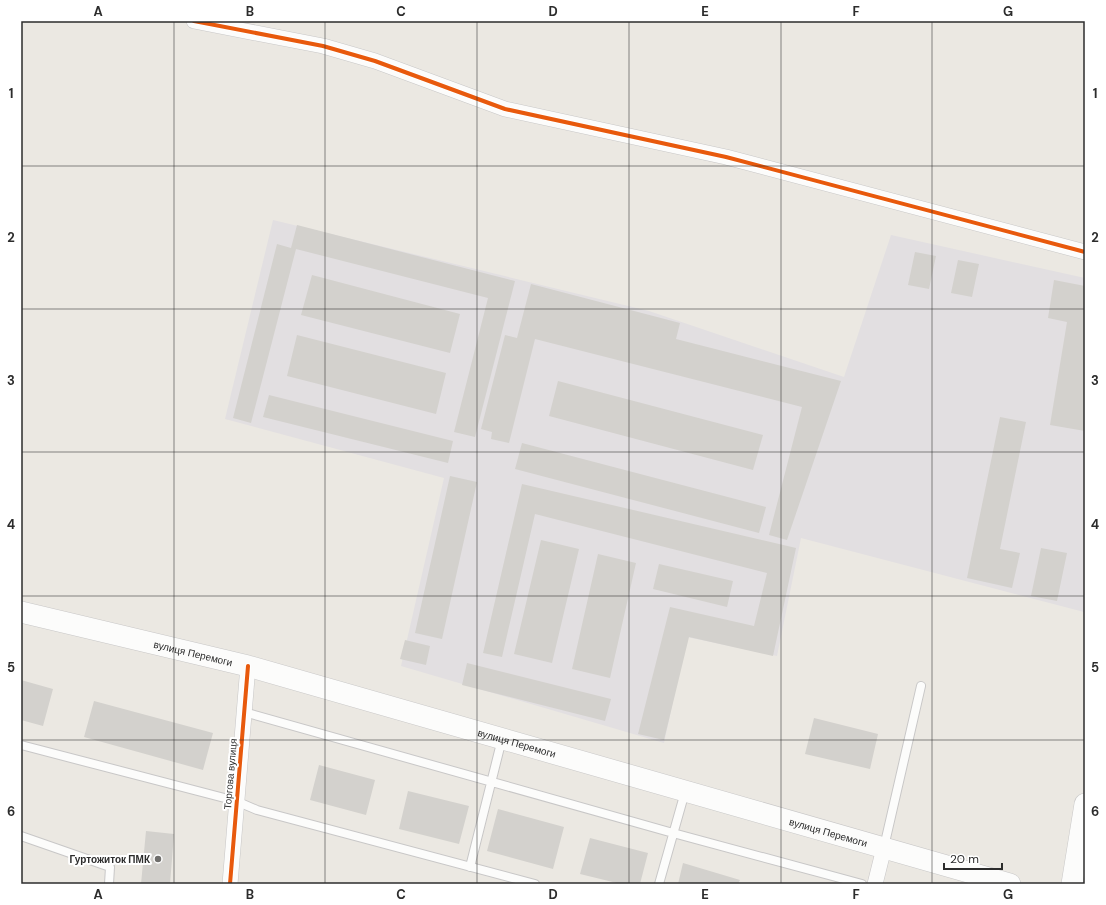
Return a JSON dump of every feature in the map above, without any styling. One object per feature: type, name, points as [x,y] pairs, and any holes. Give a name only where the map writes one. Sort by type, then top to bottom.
[{"type":"main road","name":"вулиця Перемоги","points":[[21,612],[248,666],[1010,884]]},
{"type":"main road","points":[[1072,884],[1085,804]]},
{"type":"street","points":[[194,21],[323,46],[374,61],[505,109],[726,157],[1085,252]]},
{"type":"street","name":"Торгова вулиця","points":[[230,884],[248,666]]},
{"type":"street","points":[[875,884],[884,848]]},
{"type":"lane","points":[[884,848],[921,686]]},
{"type":"lane","points":[[244,712],[673,833],[862,884]]},
{"type":"lane","points":[[470,867],[502,738]]},
{"type":"lane","points":[[21,745],[236,801],[257,810],[535,884]]},
{"type":"lane","points":[[659,884],[685,791]]},
{"type":"lane","points":[[21,836],[110,867],[109,884]]},
{"type":"shaded area","points":[[273,220],[649,311],[844,377],[891,235],[1085,278],[1084,612],[801,538],[777,656],[687,637],[664,743],[401,666],[444,478],[225,419]]},
{"type":"building","points":[[297,225],[515,281],[475,437],[454,432],[488,298],[296,249],[251,423],[233,418],[277,244],[291,248]]},
{"type":"building","points":[[915,252],[936,256],[929,289],[908,285]]},
{"type":"building","points":[[958,260],[979,264],[972,297],[951,293]]},
{"type":"building","points":[[312,275],[460,314],[450,353],[301,315]]},
{"type":"building","points":[[1054,280],[1085,286],[1085,431],[1050,425],[1067,322],[1048,318]]},
{"type":"building","points":[[531,284],[680,323],[676,339],[841,381],[787,540],[769,535],[802,407],[535,339],[509,443],[491,439],[492,432],[481,429],[505,335],[517,338]]},
{"type":"building","points":[[297,335],[446,373],[436,414],[287,376]]},
{"type":"building","points":[[558,381],[763,435],[753,470],[549,416]]},
{"type":"building","points":[[269,395],[453,441],[448,463],[263,417]]},
{"type":"building","points":[[1000,417],[1026,422],[1000,549],[1020,553],[1012,588],[967,578]]},
{"type":"building","points":[[522,443],[766,507],[759,533],[515,469]]},
{"type":"building","points":[[450,476],[477,482],[442,639],[415,633]]},
{"type":"building","points":[[522,484],[796,548],[773,656],[689,637],[664,740],[638,734],[670,607],[754,626],[767,573],[535,514],[502,657],[483,653]]},
{"type":"building","points":[[541,540],[579,549],[552,663],[514,654]]},
{"type":"building","points":[[1041,548],[1067,553],[1057,601],[1031,596]]},
{"type":"building","points":[[598,554],[636,563],[610,678],[572,669]]},
{"type":"building","points":[[659,564],[733,581],[727,607],[653,589]]},
{"type":"building","points":[[405,640],[430,646],[426,665],[400,659]]},
{"type":"building","points":[[467,663],[611,699],[605,721],[462,685]]},
{"type":"building","points":[[21,680],[53,689],[43,726],[21,720]]},
{"type":"building","points":[[94,701],[213,733],[203,770],[84,737]]},
{"type":"building","points":[[814,718],[878,734],[870,769],[805,754]]},
{"type":"building","points":[[319,765],[375,780],[366,815],[310,800]]},
{"type":"building","points":[[408,791],[469,806],[459,844],[399,829]]},
{"type":"building","points":[[498,809],[564,827],[553,869],[487,851]]},
{"type":"building","name":"Гуртожиток ПМК","points":[[146,831],[174,834],[170,884],[141,884]]},
{"type":"building","points":[[590,838],[648,853],[640,884],[621,884],[580,874]]},
{"type":"building","points":[[683,863],[740,880],[738,884],[678,884]]},
{"type":"cycle path","points":[[194,21],[323,46],[375,61],[505,109],[726,157],[1085,252]]},
{"type":"cycle path","points":[[230,884],[248,666]]},
{"type":"place","name":"Гуртожиток ПМК","points":[[158,859]]}]
